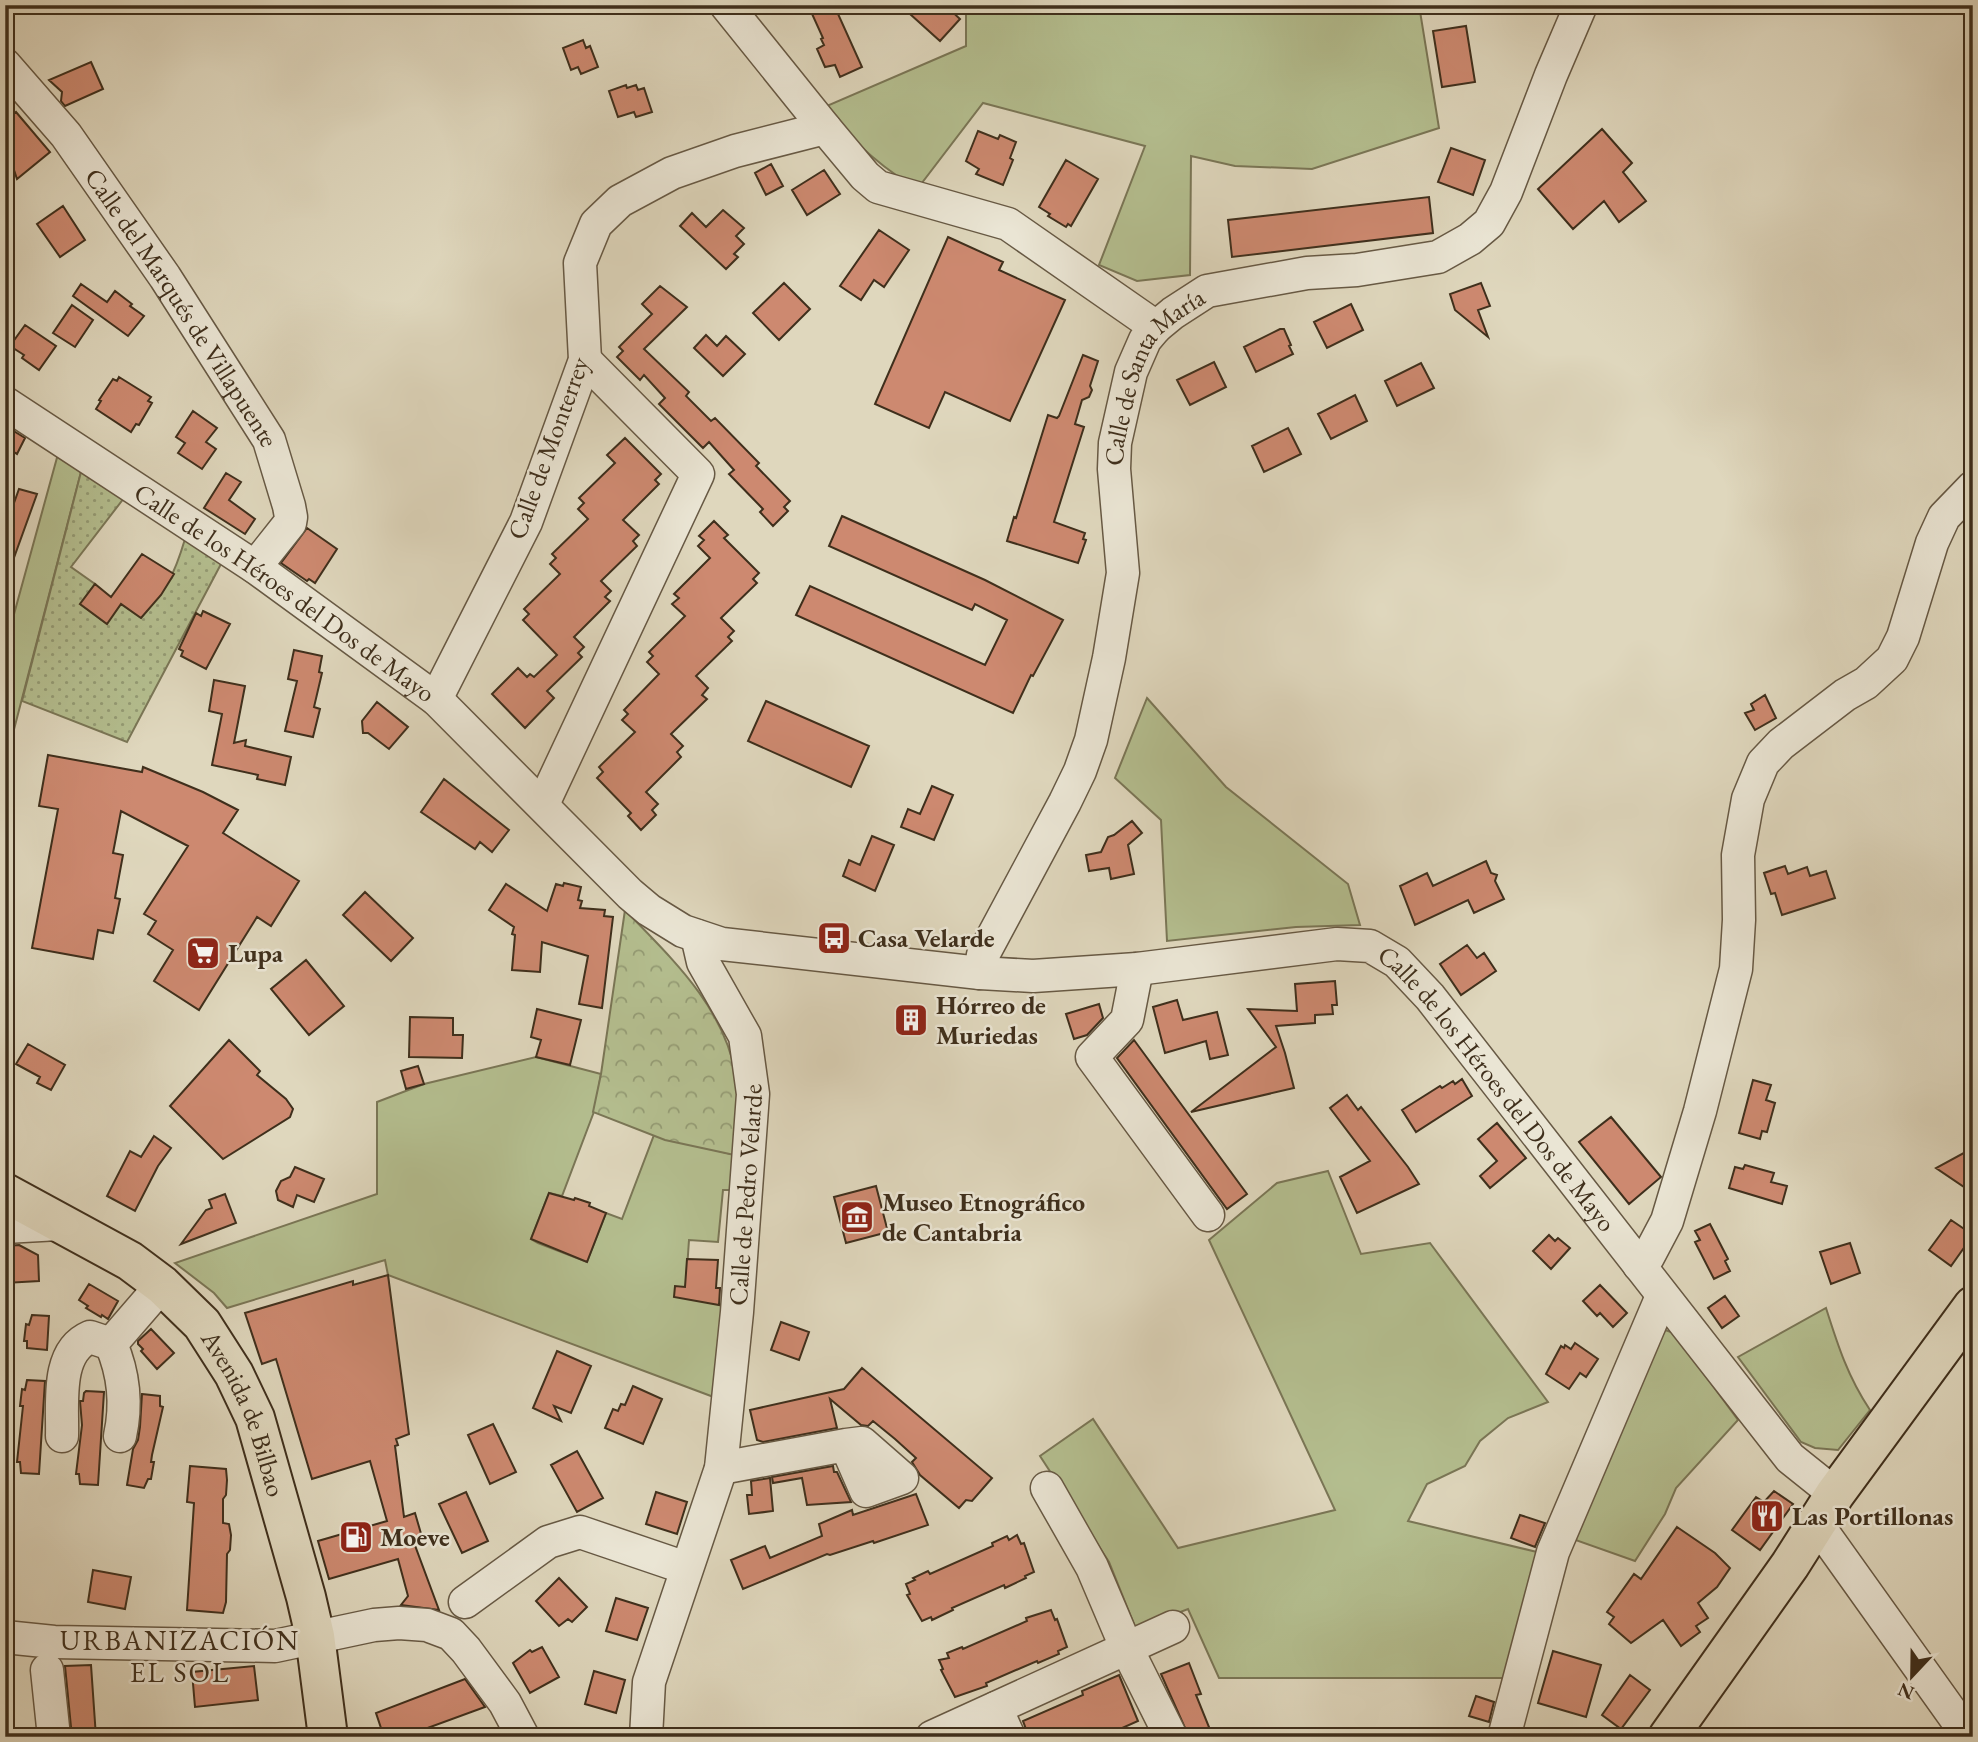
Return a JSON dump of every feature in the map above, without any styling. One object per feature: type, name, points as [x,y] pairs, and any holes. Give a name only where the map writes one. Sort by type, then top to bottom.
[{"type":"main road","name":"Avenida de Bilbao","points":[[5,1193],[130,1261],[162,1285],[202,1324],[234,1374],[255,1418],[315,1636],[328,1737]]},
{"type":"main road","points":[[1668,1737],[1826,1509],[1973,1306]]},
{"type":"street","points":[[726,5],[865,176],[878,187],[1008,225],[1156,327]]},
{"type":"street","name":"Calle de Santa María","points":[[980,973],[983,955],[1065,802],[1091,740],[1114,635],[1123,573],[1114,469],[1115,443],[1123,401],[1145,340],[1156,327],[1207,291],[1307,273],[1357,270],[1438,257],[1470,239],[1489,223],[1506,192],[1581,5]]},
{"type":"street","name":"Calle del Marqués de Villapuente","points":[[5,65],[73,146],[165,277],[269,440],[283,478],[292,517],[255,567]]},
{"type":"street","name":"Calle de Monterrey","points":[[436,699],[526,522],[585,360],[580,264],[587,242],[603,216],[620,201],[671,173],[736,151],[825,128]]},
{"type":"street","points":[[543,804],[698,474],[585,360]]},
{"type":"street","name":"Calle de los Héroes del Dos de Mayo","points":[[5,403],[255,567],[436,699],[649,910],[697,936],[722,944],[980,973],[1033,976],[1137,969],[1338,944],[1370,946],[1397,962],[1430,997],[1790,1458],[1826,1509],[1969,1737]]},
{"type":"street","points":[[1639,1265],[1648,1257],[1667,1221],[1700,1111],[1733,982],[1739,920],[1738,855],[1748,799],[1763,763],[1781,744],[1866,682],[1892,659],[1903,637],[1932,544],[1944,517],[1973,487]]},
{"type":"street","name":"Calle de Pedro Velarde","points":[[646,1737],[649,1682],[721,1468],[737,1312],[753,1094],[745,1036],[703,962],[697,936]]},
{"type":"street","points":[[1137,969],[1127,1020],[1092,1057],[1208,1215]]},
{"type":"street","points":[[5,1227],[59,1224]]},
{"type":"street","points":[[111,1344],[162,1285]]},
{"type":"street","points":[[1504,1737],[1553,1552],[1662,1296]]},
{"type":"street","points":[[62,1436],[64,1379],[69,1358],[76,1347],[90,1337],[111,1344],[119,1362],[124,1392],[121,1436]]},
{"type":"street","points":[[721,1468],[846,1445]]},
{"type":"street","points":[[1047,1488],[1093,1567],[1126,1647],[1171,1737]]},
{"type":"street","points":[[465,1602],[548,1542],[580,1532],[686,1568]]},
{"type":"street","points":[[5,1637],[54,1642],[275,1646],[374,1625],[427,1625],[451,1634],[490,1681],[523,1737]]},
{"type":"street","points":[[932,1737],[1173,1627]]},
{"type":"street","points":[[47,1670],[54,1737]]},
{"type":"street","points":[[996,1708],[1009,1737]]},
{"type":"green space","points":[[966,5],[1419,5],[1439,128],[1312,169],[1235,166],[1191,156],[1190,275],[1137,281],[1099,265],[1145,146],[983,103],[918,188],[879,162],[822,108],[966,46]]},
{"type":"green space","points":[[58,454],[81,472],[5,764],[5,647]]},
{"type":"green space","points":[[81,472],[124,498],[71,567],[95,584],[80,604],[106,623],[121,604],[141,618],[169,581],[185,539],[221,564],[127,742],[22,701]]},
{"type":"green space","points":[[1147,698],[1226,787],[1348,884],[1360,925],[1296,927],[1167,941],[1161,820],[1115,778]]},
{"type":"green space","points":[[625,910],[677,965],[708,1005],[720,1027],[730,1051],[738,1086],[739,1156],[665,1140],[593,1112]]},
{"type":"green space","points":[[536,1057],[601,1074],[595,1109],[562,1196],[549,1193],[531,1239],[538,1243],[587,1262],[606,1213],[622,1219],[654,1135],[739,1156],[737,1190],[723,1190],[718,1242],[689,1240],[685,1298],[729,1306],[719,1399],[388,1275],[385,1260],[227,1308],[214,1293],[175,1263],[377,1194],[377,1102],[424,1084]]},
{"type":"green space","points":[[1328,1171],[1361,1254],[1430,1243],[1548,1402],[1508,1418],[1480,1441],[1465,1466],[1427,1484],[1408,1521],[1537,1552],[1504,1678],[1219,1678],[1188,1609],[1136,1629],[1109,1562],[1040,1456],[1093,1419],[1178,1548],[1335,1510],[1209,1240],[1277,1183]]},
{"type":"green space","points":[[1826,1308],[1839,1348],[1870,1410],[1838,1450],[1815,1448],[1801,1442],[1738,1357]]},
{"type":"green space","points":[[1662,1329],[1674,1333],[1738,1420],[1676,1488],[1665,1514],[1635,1561],[1567,1537]]},
{"type":"building","points":[[808,5],[834,5],[862,67],[840,77],[835,65],[825,67],[817,49],[824,45],[821,39],[823,38]]},
{"type":"building","points":[[900,5],[945,5],[960,19],[940,41]]},
{"type":"building","points":[[1466,26],[1475,82],[1442,87],[1433,31]]},
{"type":"building","points":[[583,40],[586,48],[590,46],[598,67],[581,74],[578,67],[571,70],[563,48]]},
{"type":"building","points":[[91,62],[103,89],[65,106],[61,101],[62,92],[49,80]]},
{"type":"building","points":[[626,85],[627,88],[636,85],[638,90],[644,88],[652,112],[636,117],[634,112],[618,117],[609,91]]},
{"type":"building","points":[[16,112],[50,152],[17,179],[5,143],[5,121]]},
{"type":"building","points":[[1602,129],[1632,163],[1623,172],[1646,201],[1619,222],[1604,201],[1573,229],[1538,189]]},
{"type":"building","points":[[978,131],[998,139],[1000,135],[1016,142],[1010,158],[1013,160],[1003,185],[976,174],[979,169],[966,161]]},
{"type":"building","points":[[1451,148],[1485,160],[1473,195],[1438,182]]},
{"type":"building","points":[[1066,160],[1098,179],[1071,226],[1068,224],[1066,227],[1039,207]]},
{"type":"building","points":[[771,164],[783,186],[766,195],[755,173]]},
{"type":"building","points":[[824,170],[840,194],[807,215],[792,190]]},
{"type":"building","points":[[1429,197],[1433,233],[1232,257],[1228,220]]},
{"type":"building","points":[[63,206],[85,240],[60,257],[37,224]]},
{"type":"building","points":[[723,210],[744,228],[736,236],[744,244],[734,254],[738,257],[726,269],[680,226],[692,213],[706,227]]},
{"type":"building","points":[[879,230],[909,250],[884,287],[874,280],[861,300],[840,286]]},
{"type":"building","points":[[948,237],[1003,262],[999,270],[1065,300],[1010,421],[945,392],[929,428],[875,404]]},
{"type":"building","points":[[784,283],[810,309],[779,340],[753,313]]},
{"type":"building","points":[[1481,283],[1490,306],[1478,310],[1488,337],[1455,310],[1450,294]]},
{"type":"building","points":[[81,284],[107,302],[115,291],[144,316],[128,336],[73,296]]},
{"type":"building","points":[[660,286],[687,307],[644,349],[689,392],[686,396],[711,421],[715,418],[759,463],[756,466],[790,501],[784,507],[788,511],[773,526],[760,512],[763,509],[729,474],[734,470],[709,442],[703,448],[659,404],[665,398],[644,375],[640,380],[617,357],[623,351],[619,347],[652,314],[642,304]]},
{"type":"building","points":[[1351,304],[1363,330],[1327,348],[1314,322]]},
{"type":"building","points":[[72,305],[93,320],[75,347],[53,333]]},
{"type":"building","points":[[25,325],[56,346],[39,370],[10,346]]},
{"type":"building","points":[[1284,329],[1293,354],[1256,372],[1244,347]]},
{"type":"building","points":[[706,335],[717,346],[726,336],[745,354],[723,376],[694,348]]},
{"type":"building","points":[[1083,355],[1098,361],[1090,386],[1092,390],[1089,397],[1082,400],[1075,424],[1084,427],[1054,522],[1085,533],[1083,539],[1086,540],[1078,563],[1007,541],[1048,415],[1057,418],[1059,416]]},
{"type":"building","points":[[1214,362],[1226,387],[1190,405],[1177,380]]},
{"type":"building","points":[[1421,363],[1434,388],[1397,406],[1385,381]]},
{"type":"building","points":[[119,377],[151,397],[148,401],[152,403],[139,425],[136,424],[131,432],[96,409],[113,379],[117,381]]},
{"type":"building","points":[[1355,395],[1367,421],[1331,439],[1318,414]]},
{"type":"building","points":[[193,411],[217,428],[206,442],[216,449],[202,469],[178,453],[185,443],[176,437]]},
{"type":"building","points":[[1288,428],[1301,454],[1264,472],[1252,446]]},
{"type":"building","points":[[12,430],[25,438],[17,454],[5,446],[5,440]]},
{"type":"building","points":[[625,438],[661,474],[655,480],[659,484],[623,520],[639,535],[633,541],[637,546],[601,581],[611,591],[605,597],[610,601],[574,637],[584,647],[578,653],[582,657],[547,691],[554,698],[525,728],[492,694],[518,668],[527,677],[530,674],[534,677],[557,655],[523,620],[529,614],[524,609],[560,574],[550,564],[556,558],[552,554],[588,519],[578,509],[584,503],[579,498],[615,463],[607,455]]},
{"type":"building","points":[[226,473],[241,482],[229,500],[255,519],[245,534],[204,508]]},
{"type":"building","points":[[19,489],[37,494],[5,577],[5,528]]},
{"type":"building","points":[[842,516],[985,580],[1063,620],[1033,676],[1031,675],[1013,713],[796,615],[810,586],[985,665],[1007,620],[975,604],[972,610],[829,546]]},
{"type":"building","points":[[714,521],[728,535],[724,538],[759,573],[753,579],[757,583],[721,618],[734,631],[728,637],[732,641],[696,676],[708,688],[702,695],[707,699],[671,734],[683,746],[677,752],[681,757],[646,792],[658,804],[652,810],[656,815],[641,830],[628,816],[631,813],[597,778],[603,772],[599,767],[635,732],[622,720],[628,714],[624,710],[659,674],[647,662],[653,656],[649,652],[685,616],[672,604],[679,598],[674,594],[710,558],[698,546],[704,540],[699,536]]},
{"type":"building","points":[[307,528],[337,549],[315,583],[309,579],[307,581],[281,563]]},
{"type":"building","points":[[142,554],[174,574],[161,595],[141,618],[121,604],[107,624],[80,604],[95,584],[111,597]]},
{"type":"building","points":[[203,611],[230,624],[206,669],[181,656],[183,651],[179,649],[196,613],[201,616]]},
{"type":"building","points":[[294,650],[322,656],[319,672],[322,673],[314,707],[320,709],[313,737],[285,731],[297,681],[288,679]]},
{"type":"building","points":[[214,680],[245,686],[234,743],[246,740],[245,746],[291,757],[285,785],[257,779],[258,775],[212,765],[222,714],[209,711]]},
{"type":"building","points":[[1765,695],[1776,718],[1755,730],[1745,713],[1754,710],[1751,704]]},
{"type":"building","points":[[766,701],[869,746],[851,787],[748,741]]},
{"type":"building","points":[[377,702],[408,727],[389,749],[368,733],[363,733],[362,721]]},
{"type":"building","points":[[48,755],[142,772],[143,767],[203,792],[238,810],[223,833],[299,881],[271,926],[257,917],[199,1010],[154,981],[173,950],[148,934],[156,921],[144,914],[188,846],[121,811],[113,853],[123,855],[115,898],[120,899],[113,933],[98,930],[93,959],[32,948],[58,809],[39,806]]},
{"type":"building","points":[[444,779],[509,830],[492,852],[480,842],[475,849],[421,812]]},
{"type":"building","points":[[932,786],[953,795],[934,840],[901,827],[908,809],[920,814]]},
{"type":"building","points":[[1132,821],[1142,833],[1128,845],[1134,874],[1111,879],[1109,868],[1089,871],[1086,855],[1101,852],[1108,837]]},
{"type":"building","points":[[872,836],[894,845],[875,891],[843,876],[849,860],[860,865]]},
{"type":"building","points":[[1486,861],[1491,873],[1497,875],[1495,881],[1504,899],[1474,913],[1468,900],[1415,925],[1400,886],[1427,873],[1433,886]]},
{"type":"building","points":[[1785,866],[1788,874],[1807,867],[1810,876],[1826,871],[1835,898],[1782,915],[1775,893],[1771,894],[1764,873]]},
{"type":"building","points":[[564,883],[581,887],[578,900],[582,901],[580,908],[605,910],[604,916],[613,917],[602,1008],[579,1004],[588,956],[542,942],[540,972],[512,970],[514,927],[489,910],[506,884],[547,911],[556,884],[563,886]]},
{"type":"building","points":[[365,892],[413,938],[391,961],[343,915]]},
{"type":"building","points":[[1467,945],[1477,958],[1484,953],[1496,971],[1461,995],[1440,964]]},
{"type":"building","points":[[306,960],[344,1006],[309,1035],[271,989]]},
{"type":"building","points":[[1335,981],[1337,1005],[1332,1005],[1333,1014],[1315,1015],[1315,1023],[1276,1026],[1294,1088],[1191,1112],[1276,1047],[1248,1009],[1297,1011],[1295,984]]},
{"type":"building","points":[[1177,1000],[1183,1020],[1217,1012],[1228,1055],[1210,1059],[1206,1041],[1165,1053],[1153,1007]]},
{"type":"building","points":[[1099,1004],[1103,1018],[1087,1035],[1074,1039],[1066,1014]]},
{"type":"building","points":[[537,1009],[581,1020],[570,1065],[536,1057],[541,1040],[531,1037]]},
{"type":"building","points":[[410,1017],[453,1018],[453,1035],[463,1035],[462,1058],[409,1057]]},
{"type":"building","points":[[229,1040],[260,1071],[257,1075],[286,1099],[293,1109],[290,1117],[223,1159],[170,1106]]},
{"type":"building","points":[[1134,1040],[1247,1194],[1227,1209],[1117,1058]]},
{"type":"building","points":[[28,1044],[65,1065],[51,1090],[37,1083],[40,1077],[16,1064]]},
{"type":"building","points":[[418,1066],[424,1084],[406,1089],[401,1071]]},
{"type":"building","points":[[1462,1079],[1472,1096],[1416,1132],[1402,1110],[1440,1086],[1442,1088],[1453,1081],[1455,1084]]},
{"type":"building","points":[[1753,1080],[1771,1085],[1766,1100],[1775,1103],[1767,1132],[1762,1131],[1760,1139],[1739,1133]]},
{"type":"building","points":[[1347,1095],[1358,1110],[1361,1107],[1419,1184],[1357,1213],[1340,1177],[1370,1161],[1330,1108]]},
{"type":"building","points":[[1611,1117],[1661,1177],[1629,1204],[1579,1142]]},
{"type":"building","points":[[1497,1123],[1526,1158],[1490,1188],[1480,1176],[1497,1161],[1478,1139]]},
{"type":"building","points":[[154,1136],[171,1148],[158,1166],[135,1211],[107,1196],[130,1151],[141,1157]]},
{"type":"building","points":[[1973,1148],[1973,1193],[1936,1168]]},
{"type":"building","points":[[1745,1165],[1774,1173],[1771,1182],[1787,1186],[1782,1204],[1729,1188],[1735,1167],[1743,1169]]},
{"type":"building","points":[[295,1167],[324,1179],[314,1202],[297,1195],[293,1207],[278,1200],[276,1191],[281,1181],[290,1177]]},
{"type":"building","name":"Museo Etnográfico de Cantabria","points":[[876,1186],[888,1232],[846,1243],[834,1197]]},
{"type":"building","points":[[549,1193],[590,1203],[589,1206],[606,1213],[587,1262],[531,1239]]},
{"type":"building","points":[[225,1194],[236,1223],[181,1244],[206,1210],[212,1208],[209,1200]]},
{"type":"building","points":[[1951,1220],[1973,1235],[1951,1266],[1929,1250]]},
{"type":"building","points":[[1710,1224],[1728,1259],[1725,1261],[1730,1271],[1714,1279],[1695,1242],[1700,1240],[1695,1231]]},
{"type":"building","points":[[1549,1235],[1555,1241],[1558,1238],[1570,1248],[1551,1269],[1533,1251]]},
{"type":"building","points":[[1850,1243],[1860,1273],[1831,1284],[1820,1252]]},
{"type":"building","points":[[19,1245],[38,1255],[39,1281],[5,1283],[7,1246]]},
{"type":"building","points":[[687,1259],[718,1260],[716,1288],[720,1288],[719,1305],[674,1297],[675,1286],[685,1287]]},
{"type":"building","points":[[388,1275],[409,1434],[396,1439],[398,1445],[395,1446],[404,1517],[415,1513],[422,1537],[413,1540],[439,1610],[401,1605],[408,1596],[398,1559],[329,1579],[318,1541],[387,1521],[370,1461],[312,1479],[276,1359],[262,1364],[245,1313],[353,1281],[353,1285]]},
{"type":"building","points":[[89,1284],[118,1301],[108,1319],[86,1308],[88,1306],[79,1300]]},
{"type":"building","points":[[1600,1285],[1627,1313],[1613,1327],[1600,1313],[1597,1316],[1583,1301]]},
{"type":"building","points":[[1725,1296],[1739,1316],[1722,1328],[1708,1308]]},
{"type":"building","points":[[32,1315],[49,1316],[47,1350],[27,1348],[27,1341],[24,1341],[26,1324],[29,1325]]},
{"type":"building","points":[[781,1322],[809,1332],[799,1360],[771,1350]]},
{"type":"building","points":[[151,1329],[174,1353],[157,1369],[138,1344]]},
{"type":"building","points":[[1575,1343],[1598,1359],[1586,1377],[1580,1373],[1569,1389],[1546,1374],[1561,1346],[1564,1348],[1565,1345],[1571,1349]]},
{"type":"building","points":[[557,1351],[591,1366],[571,1413],[554,1406],[561,1421],[533,1408]]},
{"type":"building","points":[[862,1368],[992,1478],[972,1501],[966,1500],[959,1508],[920,1475],[912,1462],[916,1458],[895,1439],[873,1421],[868,1426],[861,1425],[830,1399],[837,1428],[763,1442],[757,1440],[750,1410],[844,1389]]},
{"type":"building","points":[[27,1380],[45,1381],[39,1474],[21,1473],[20,1462],[17,1462],[23,1406],[20,1406],[22,1389],[25,1390]]},
{"type":"building","points":[[633,1386],[662,1399],[643,1444],[605,1428],[613,1409],[618,1411],[621,1404],[625,1405]]},
{"type":"building","points":[[86,1391],[104,1392],[98,1485],[80,1484],[79,1474],[76,1474],[82,1425],[80,1401],[83,1401]]},
{"type":"building","points":[[142,1394],[160,1396],[160,1406],[163,1407],[152,1455],[151,1462],[154,1462],[151,1479],[148,1479],[144,1488],[127,1485],[133,1449],[138,1440]]},
{"type":"building","points":[[493,1424],[516,1472],[490,1484],[468,1435]]},
{"type":"building","points":[[577,1451],[603,1498],[577,1512],[551,1465]]},
{"type":"building","points":[[190,1466],[226,1469],[223,1523],[229,1524],[231,1535],[223,1613],[187,1610],[194,1503],[187,1502]]},
{"type":"building","points":[[833,1466],[851,1502],[807,1505],[802,1478],[773,1483],[772,1477]]},
{"type":"building","points":[[770,1478],[773,1511],[749,1514],[747,1495],[752,1495],[751,1481]]},
{"type":"building","points":[[1774,1491],[1793,1504],[1760,1550],[1732,1530],[1756,1497],[1764,1502]]},
{"type":"building","points":[[466,1492],[488,1541],[462,1553],[439,1504]]},
{"type":"building","points":[[656,1492],[687,1502],[677,1534],[646,1524]]},
{"type":"building","points":[[916,1494],[928,1525],[874,1543],[873,1541],[827,1554],[743,1589],[731,1560],[765,1546],[770,1558],[822,1536],[819,1524],[852,1510],[853,1515]]},
{"type":"building","points":[[1520,1515],[1545,1523],[1535,1547],[1511,1538]]},
{"type":"building","points":[[1677,1527],[1715,1553],[1730,1568],[1717,1587],[1698,1603],[1708,1618],[1696,1626],[1700,1632],[1681,1646],[1663,1620],[1631,1643],[1609,1624],[1614,1617],[1607,1612],[1634,1574],[1641,1579]]},
{"type":"building","points":[[1017,1535],[1021,1544],[1024,1543],[1034,1572],[1005,1588],[1004,1585],[952,1608],[953,1610],[932,1620],[931,1617],[922,1621],[907,1595],[910,1594],[906,1584],[928,1571],[930,1574],[993,1546],[992,1543],[1007,1536],[1009,1540]]},
{"type":"building","points":[[93,1570],[131,1577],[125,1609],[88,1602]]},
{"type":"building","points":[[559,1578],[587,1607],[572,1622],[568,1619],[559,1626],[536,1601]]},
{"type":"building","points":[[616,1598],[648,1608],[637,1640],[606,1631]]},
{"type":"building","points":[[1051,1610],[1067,1647],[1058,1651],[1059,1654],[955,1697],[941,1670],[943,1669],[939,1660],[949,1658],[947,1653],[962,1647],[963,1649],[1027,1621],[1026,1618]]},
{"type":"building","points":[[542,1647],[559,1677],[530,1693],[513,1663],[530,1650],[532,1652]]},
{"type":"building","points":[[1553,1651],[1601,1665],[1586,1717],[1538,1703]]},
{"type":"building","points":[[1189,1663],[1201,1694],[1196,1695],[1213,1737],[1189,1737],[1161,1674]]},
{"type":"building","points":[[91,1665],[96,1737],[72,1737],[65,1666]]},
{"type":"building","points":[[254,1666],[258,1700],[195,1707],[192,1672]]},
{"type":"building","points":[[594,1671],[625,1680],[616,1713],[585,1704]]},
{"type":"building","points":[[1119,1675],[1138,1721],[1102,1737],[1029,1737],[1023,1721],[1083,1695],[1082,1691]]},
{"type":"building","points":[[1630,1675],[1650,1690],[1621,1729],[1602,1715]]},
{"type":"building","points":[[465,1679],[485,1707],[403,1737],[384,1737],[376,1713]]},
{"type":"building","points":[[1476,1696],[1494,1702],[1489,1722],[1469,1716]]},
{"type":"place","name":"Casa Velarde","points":[[834,938]]},
{"type":"place","name":"Lupa","points":[[203,953]]},
{"type":"place","name":"Hórreo de Muriedas","points":[[911,1020]]},
{"type":"place","name":"Museo Etnográfico de Cantabria","points":[[857,1217]]},
{"type":"place","name":"Las Portillonas","points":[[1767,1516]]},
{"type":"place","name":"Moeve","points":[[356,1537]]},
{"type":"district","name":"URBANIZACIÓN EL SOL","points":[[180,1656]]}]
